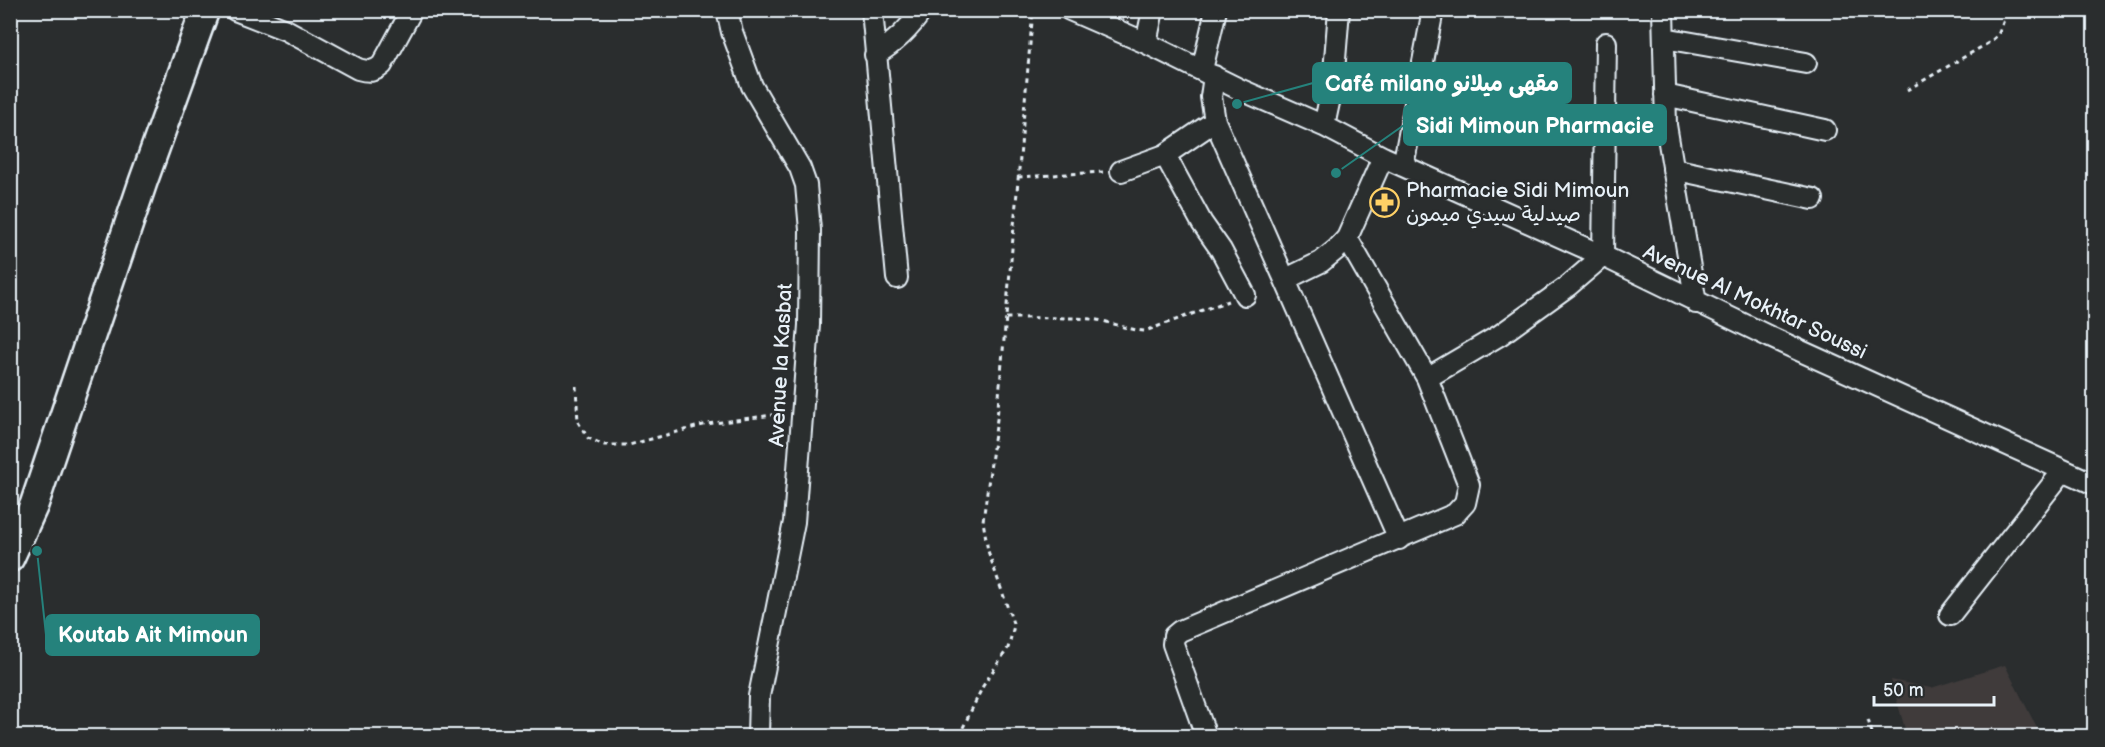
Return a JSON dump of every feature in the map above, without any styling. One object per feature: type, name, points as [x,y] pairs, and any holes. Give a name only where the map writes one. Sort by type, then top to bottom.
[{"type":"street","points":[[10,558],[34,505],[143,182],[205,10]]},
{"type":"street","points":[[235,10],[286,30],[358,69],[369,72],[376,71],[382,65],[412,10]]},
{"type":"street","name":"Avenue la Kasbat","points":[[727,10],[735,42],[752,86],[791,151],[807,185],[810,230],[809,306],[794,522],[759,696],[758,736]]},
{"type":"street","points":[[872,10],[897,278]]},
{"type":"street","points":[[875,55],[899,39],[922,10]]},
{"type":"street","name":"Avenue Al Mokhtar Soussi","points":[[1070,10],[1324,126],[1383,157],[1603,256],[1696,303],[2094,484]]},
{"type":"street","points":[[1146,43],[1153,10]]},
{"type":"street","points":[[1216,10],[1208,73],[1215,121],[1399,539]]},
{"type":"street","points":[[1324,126],[1333,84],[1339,10]]},
{"type":"street","points":[[1403,166],[1433,10]]},
{"type":"street","points":[[1663,10],[1666,125],[1696,303]]},
{"type":"street","points":[[1664,39],[1806,63]]},
{"type":"street","points":[[1426,378],[1500,335],[1568,286],[1603,256],[1606,43]]},
{"type":"street","points":[[1665,95],[1825,130]]},
{"type":"street","points":[[1121,171],[1165,155],[1215,121]]},
{"type":"street","points":[[1165,155],[1245,295]]},
{"type":"street","points":[[1286,279],[1321,262],[1347,238],[1383,157]]},
{"type":"street","points":[[1673,169],[1813,199]]},
{"type":"street","points":[[1206,736],[1173,644],[1174,636],[1180,631],[1455,514],[1465,503],[1469,485],[1426,378],[1347,238]]},
{"type":"street","points":[[1950,615],[2063,471]]},
{"type":"path","points":[[959,736],[983,686],[1008,648],[1014,626],[988,551],[983,521],[997,419],[1033,10]]},
{"type":"path","points":[[1907,90],[1990,42],[1998,34],[2008,10]]},
{"type":"path","points":[[1018,177],[1121,171]]},
{"type":"path","points":[[1006,318],[1092,320],[1146,332],[1245,295]]},
{"type":"path","points":[[576,387],[578,422],[588,438],[604,445],[629,445],[706,424],[803,410]]},
{"type":"path","points":[[1868,720],[1873,736]]},
{"type":"shaded area","points":[[2005,665],[2041,736],[1907,736],[1891,680],[1931,688]]},
{"type":"place","name":"Café milano مقهى ميلانو","points":[[1237,104]]},
{"type":"place","name":"Sidi Mimoun Pharmacie","points":[[1336,173]]},
{"type":"place","name":"Pharmacie Sidi Mimoun صيدلية سيدي ميمون","points":[[1385,202]]},
{"type":"place","name":"Koutab Ait Mimoun","points":[[37,551]]}]
